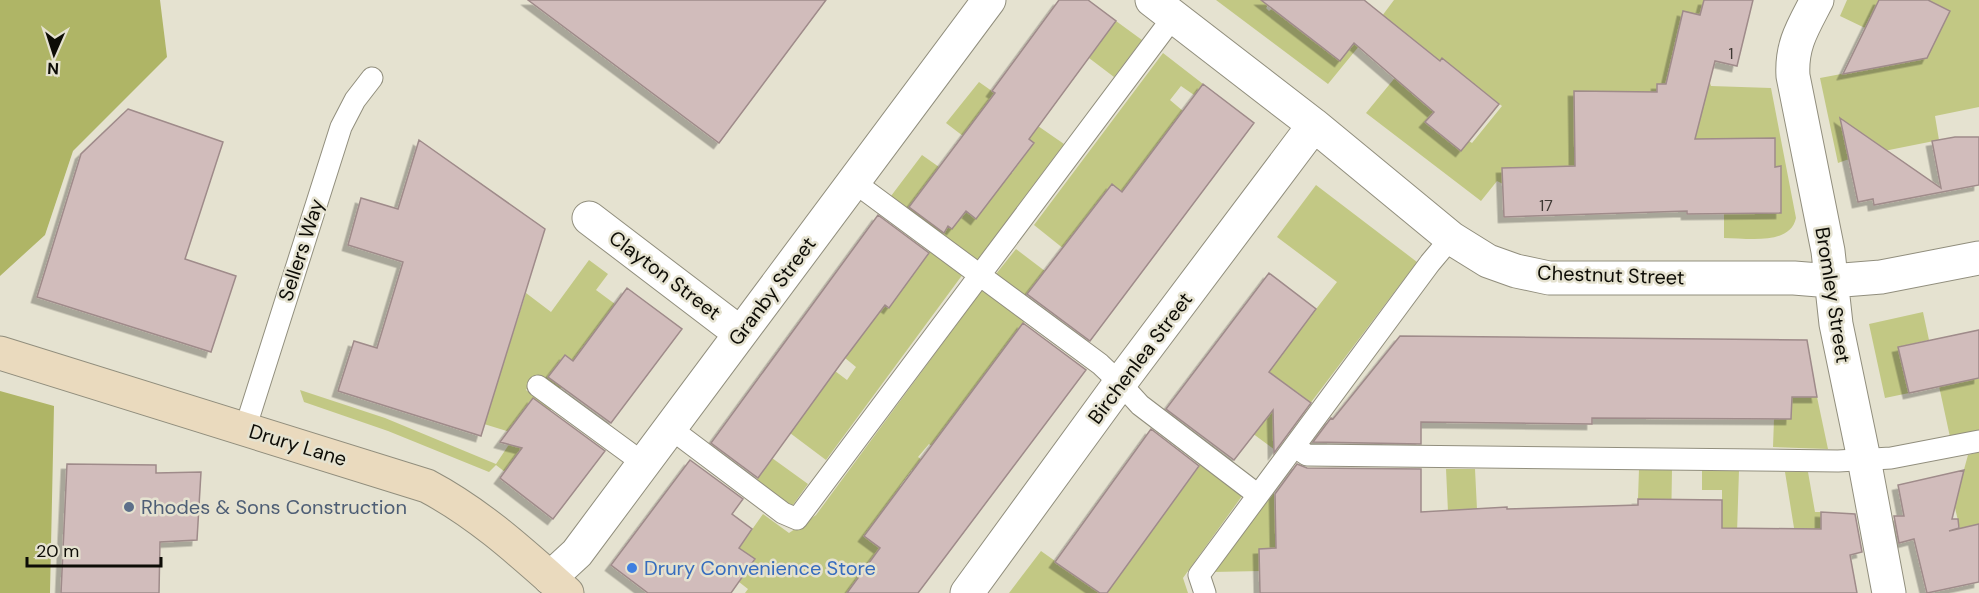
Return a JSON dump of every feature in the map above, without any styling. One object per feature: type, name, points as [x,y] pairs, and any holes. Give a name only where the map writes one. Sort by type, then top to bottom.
[{"type":"main road","name":"Drury Lane","points":[[0,353],[427,486],[482,520],[558,585]]},
{"type":"street","name":"Granby Street","points":[[558,585],[577,553],[989,0]]},
{"type":"street","name":"Bromley Street","points":[[1817,0],[1797,40],[1793,73],[1832,281],[1836,324],[1889,593]]},
{"type":"street","name":"Chestnut Street","points":[[1163,8],[1314,125],[1452,238],[1488,261],[1516,271],[1549,278],[1794,278],[1832,281],[1881,277],[1979,258]]},
{"type":"street","name":"Birchenlea Street","points":[[967,593],[1120,383],[1314,125]]},
{"type":"street","name":"Clayton Street","points":[[589,218],[740,333]]},
{"type":"lane","points":[[670,428],[783,513],[797,519],[980,275],[1163,8]]},
{"type":"lane","name":"Sellers Way","points":[[245,429],[341,127],[355,100],[372,78]]},
{"type":"lane","points":[[854,182],[1100,364],[1140,405],[1258,495]]},
{"type":"lane","points":[[1204,593],[1199,575],[1430,263],[1452,238]]},
{"type":"lane","points":[[538,386],[643,464]]},
{"type":"lane","points":[[1295,447],[1306,455],[1815,460],[1891,458],[1979,441]]},
{"type":"green space","points":[[0,0],[160,0],[167,57],[73,151],[45,235],[0,276]]},
{"type":"green space","points":[[1216,0],[1261,0],[1268,5],[1266,8],[1269,11],[1272,9],[1340,61],[1375,17],[1379,20],[1394,0],[1704,0],[1700,15],[1683,11],[1679,28],[1694,32],[1711,86],[1771,88],[1796,218],[1792,227],[1777,237],[1724,238],[1724,214],[1781,213],[1781,167],[1687,167],[1674,84],[1657,84],[1656,166],[1589,203],[1557,167],[1519,167],[1519,183],[1503,184],[1497,181],[1481,201],[1366,113],[1421,46],[1364,40],[1328,84]],"holes":[[[1442,59],[1502,106],[1472,143],[1469,141],[1461,151],[1425,122],[1434,112],[1412,94]]]},
{"type":"green space","points":[[1847,0],[1879,0],[1865,28],[1840,16]]},
{"type":"green space","points":[[1928,0],[1979,0],[1979,107],[1935,116],[1939,140],[1874,153],[1870,139],[1862,133],[1849,136],[1845,144],[1849,159],[1838,163],[1820,78],[1873,68],[1870,51],[1927,56],[1950,11]]},
{"type":"green space","points":[[1116,21],[1142,40],[1114,77],[1089,58]]},
{"type":"green space","points":[[1163,53],[1203,84],[1194,95],[1181,86],[1170,100],[1183,111],[1122,192],[1064,249],[1034,225]]},
{"type":"green space","points":[[979,82],[999,96],[991,98],[963,136],[946,123]]},
{"type":"green space","points":[[1038,126],[1064,144],[977,261],[891,196],[922,155],[939,167],[914,201],[952,229],[1001,164],[1012,173],[1034,143],[1022,134]]},
{"type":"green space","points":[[1316,185],[1417,262],[1275,450],[1233,419],[1301,395],[1268,371],[1337,282],[1277,237]]},
{"type":"green space","points":[[931,249],[963,274],[826,460],[790,433],[835,371],[847,380],[856,367],[845,358],[835,274],[837,271],[888,308]]},
{"type":"green space","points":[[1016,249],[1058,281],[1037,281],[1025,296],[996,274]]},
{"type":"green space","points":[[589,260],[608,274],[596,290],[615,304],[577,364],[565,355],[556,366],[570,377],[558,391],[536,375],[526,390],[552,408],[505,472],[496,465],[489,472],[388,431],[304,402],[300,390],[385,418],[496,464],[508,446],[513,433],[484,424],[526,293],[551,312]]},
{"type":"green space","points":[[982,290],[1025,321],[958,410],[966,433],[950,421],[939,435],[954,448],[947,457],[929,444],[918,457],[937,471],[929,483],[912,470],[900,486],[916,499],[894,496],[865,536],[880,548],[855,582],[870,593],[745,593],[748,589],[739,582],[755,560],[739,548],[763,514],[789,533],[816,515]]},
{"type":"green space","points":[[1923,312],[1929,340],[1898,347],[1909,393],[1885,398],[1869,324]]},
{"type":"green space","points":[[1979,378],[1979,430],[1950,437],[1939,386]]},
{"type":"green space","points":[[0,391],[54,406],[50,593],[0,593]]},
{"type":"green space","points":[[1792,397],[1817,397],[1828,449],[1773,447],[1774,419],[1791,419]]},
{"type":"green space","points":[[1979,452],[1979,524],[1960,529],[1950,487],[1956,475],[1963,473],[1968,455]]},
{"type":"green space","points":[[772,458],[808,484],[790,509],[754,483]]},
{"type":"green space","points":[[1200,465],[1242,496],[1183,578],[1188,593],[1107,593]]},
{"type":"green space","points":[[1446,469],[1475,469],[1478,530],[1449,533]]},
{"type":"green space","points":[[1639,469],[1672,469],[1671,532],[1638,499]]},
{"type":"green space","points":[[1702,469],[1739,470],[1737,533],[1722,533],[1722,490],[1702,490]]},
{"type":"green space","points":[[1785,472],[1808,472],[1815,512],[1821,512],[1821,534],[1795,534]]},
{"type":"green space","points":[[1274,493],[1276,548],[1259,549],[1260,571],[1213,572]]},
{"type":"green space","points":[[1041,551],[1100,593],[1009,593]]},
{"type":"building","points":[[528,0],[826,0],[719,143]]},
{"type":"building","points":[[1059,0],[1088,0],[1116,21],[1029,139],[1034,143],[976,219],[966,211],[952,229],[948,226],[944,233],[909,207],[995,93],[992,91]]},
{"type":"building","points":[[1261,0],[1364,0],[1440,61],[1442,58],[1499,104],[1461,151],[1425,122],[1434,112],[1354,43],[1340,61]]},
{"type":"building","points":[[1704,0],[1753,0],[1737,66],[1715,61],[1695,139],[1775,138],[1775,167],[1781,166],[1781,213],[1687,214],[1687,211],[1504,217],[1502,168],[1575,166],[1574,91],[1657,92],[1657,84],[1666,84],[1683,11],[1700,15]]},
{"type":"building","points":[[1879,0],[1928,0],[1950,11],[1927,58],[1843,74]]},
{"type":"building","points":[[1203,84],[1254,123],[1090,341],[1027,294],[1112,184],[1122,192]]},
{"type":"building","points":[[128,109],[223,142],[185,259],[236,276],[211,352],[37,297],[81,154]]},
{"type":"building","points":[[1840,118],[1941,188],[1932,141],[1955,137],[1979,137],[1979,185],[1874,205],[1873,199],[1858,202]]},
{"type":"building","points":[[419,140],[545,229],[481,436],[338,391],[354,341],[377,348],[403,262],[348,245],[361,198],[398,209]]},
{"type":"building","points":[[878,215],[929,253],[889,308],[885,305],[758,478],[711,443]]},
{"type":"building","points":[[1269,273],[1316,309],[1269,372],[1311,403],[1274,453],[1273,410],[1234,460],[1166,409]]},
{"type":"building","points":[[627,288],[682,329],[611,423],[548,377],[565,355],[573,361]]},
{"type":"building","points":[[1023,323],[1086,370],[918,593],[847,593],[880,548],[864,536]]},
{"type":"building","points":[[1979,330],[1979,378],[1909,393],[1898,347]]},
{"type":"building","points":[[1400,336],[1807,340],[1817,397],[1792,397],[1791,419],[1592,418],[1592,424],[1421,422],[1421,444],[1313,442]]},
{"type":"building","points":[[533,398],[605,451],[553,519],[500,478],[522,448],[500,442]]},
{"type":"building","points":[[1151,429],[1199,466],[1107,593],[1100,593],[1055,562]]},
{"type":"building","points":[[690,460],[743,499],[732,514],[752,529],[739,548],[755,559],[731,593],[648,593],[611,565]]},
{"type":"building","points":[[67,464],[156,465],[156,473],[201,472],[197,540],[160,542],[159,593],[61,593]]},
{"type":"building","points":[[1297,464],[1307,468],[1421,469],[1421,512],[1507,507],[1507,509],[1638,505],[1638,499],[1722,500],[1722,528],[1821,529],[1821,512],[1855,514],[1862,552],[1850,555],[1857,593],[1260,593],[1259,549],[1276,548],[1275,494]]},
{"type":"building","points":[[1964,470],[1952,519],[1958,519],[1959,528],[1949,531],[1979,524],[1979,582],[1927,593],[1914,539],[1899,543],[1894,516],[1904,516],[1898,485]]},
{"type":"place","name":"Rhodes & Sons Construction","points":[[129,507]]},
{"type":"place","name":"Drury Convenience Store","points":[[632,568]]}]
